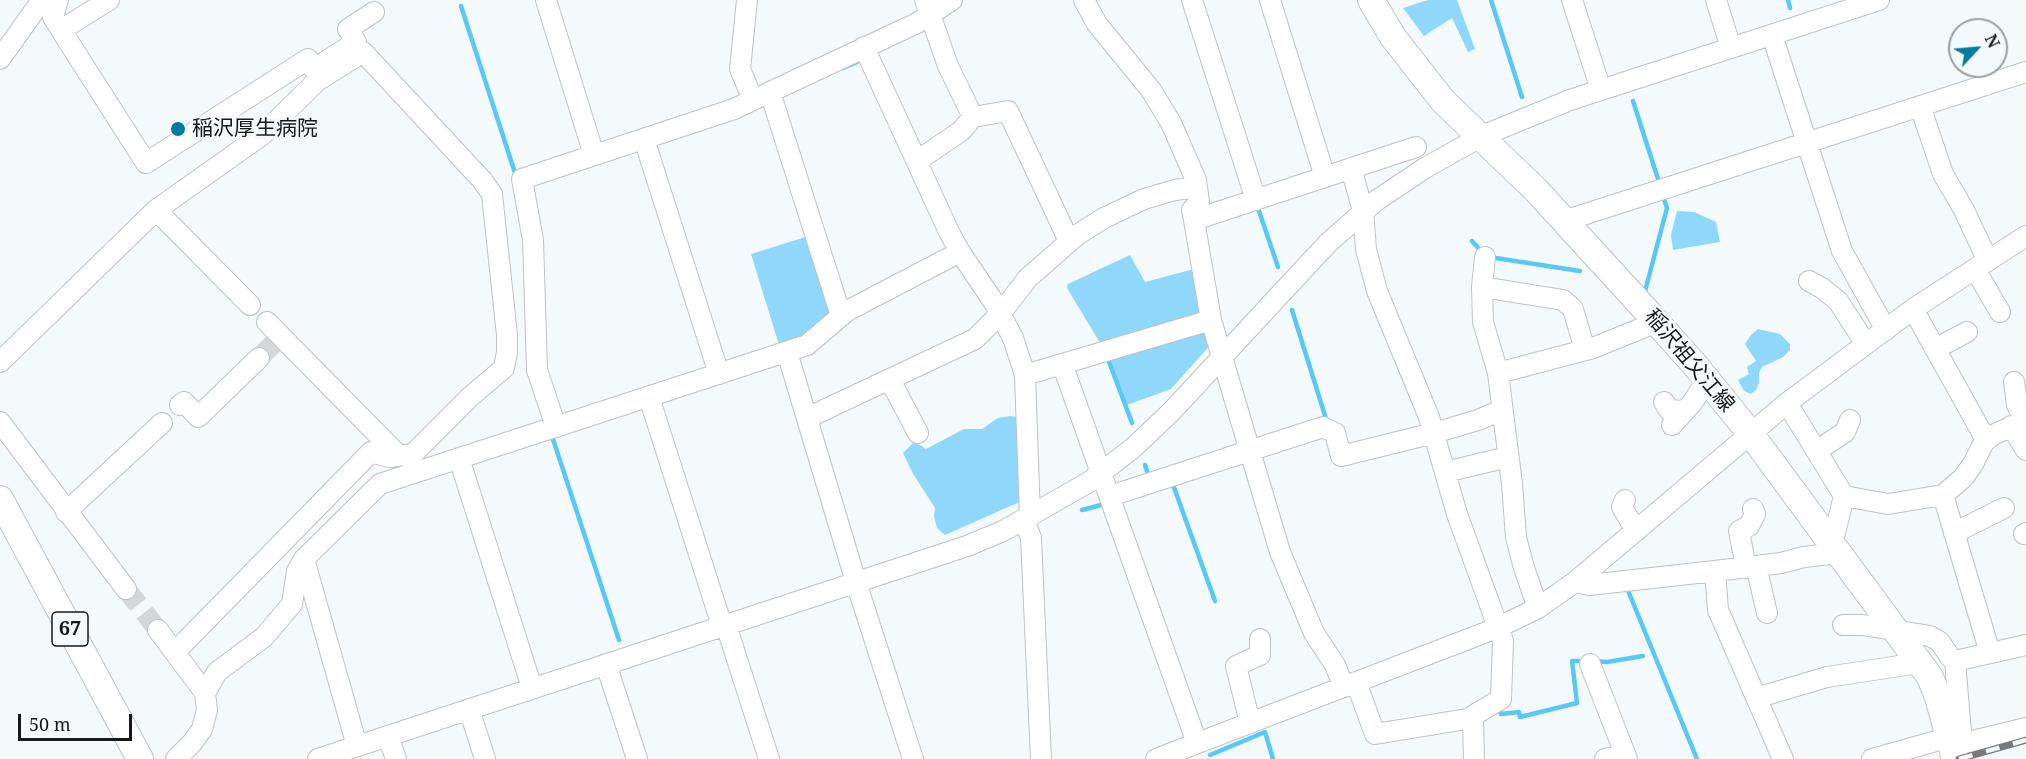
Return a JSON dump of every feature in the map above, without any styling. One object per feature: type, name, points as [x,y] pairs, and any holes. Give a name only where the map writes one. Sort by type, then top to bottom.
[{"type":"main road","name":"稲沢祖父江線","points":[[1371,0],[1393,37],[1443,101],[1482,136],[1564,221],[1657,322],[1750,433],[1930,677],[1955,747]]},
{"type":"main road","name":"67","points":[[0,499],[140,759]]},
{"type":"street","points":[[0,58],[42,0]]},
{"type":"street","points":[[58,0],[53,17],[146,163],[308,59],[314,69],[356,42],[348,29],[374,12]]},
{"type":"street","points":[[61,30],[109,0]]},
{"type":"street","points":[[546,0],[594,155]]},
{"type":"street","points":[[747,0],[740,69],[762,96],[842,316]]},
{"type":"street","points":[[556,427],[537,370],[534,240],[522,178],[734,109],[917,23],[928,7],[952,0]]},
{"type":"street","points":[[1084,0],[1097,24],[1151,90],[1186,154],[1197,187],[1199,202],[1192,210],[1211,320],[1280,552],[1314,633],[1350,685],[1375,734],[1473,718]]},
{"type":"street","points":[[1192,0],[1256,200]]},
{"type":"street","points":[[1270,0],[1325,177]]},
{"type":"street","points":[[1572,0],[1601,90]]},
{"type":"street","points":[[1716,0],[1731,48]]},
{"type":"street","points":[[318,759],[967,546],[1027,518],[1102,472],[1133,448],[1171,412],[1298,273],[1363,211],[1425,168],[1482,136],[1547,108],[1772,35],[1854,4],[1879,0]]},
{"type":"street","points":[[928,7],[931,22],[948,66],[972,117]]},
{"type":"street","points":[[1772,35],[1842,251],[1886,330]]},
{"type":"street","points":[[864,48],[960,252],[1013,338],[1025,375],[1027,518],[1030,538],[1041,759]]},
{"type":"street","points":[[0,362],[156,210],[262,135],[317,81],[363,52],[482,180],[492,194],[507,335],[504,368],[413,454],[389,457],[371,452],[175,651]]},
{"type":"street","points":[[1564,221],[2026,72]]},
{"type":"street","points":[[1920,106],[1942,174],[1964,210],[1981,265],[2000,312]]},
{"type":"street","points":[[916,161],[961,131],[972,117],[1008,111],[1069,241]]},
{"type":"street","points":[[644,139],[719,374]]},
{"type":"street","points":[[1194,220],[1416,147]]},
{"type":"street","points":[[1351,168],[1363,211],[1366,249],[1377,291],[1434,434],[1456,514],[1503,641],[1501,699],[1474,715],[1474,759]]},
{"type":"street","points":[[807,418],[975,339],[1000,314],[1028,278],[1069,241],[1104,218],[1144,200],[1176,190],[1197,187]]},
{"type":"street","points":[[156,210],[250,305]]},
{"type":"street","points":[[1156,759],[1201,748],[1250,723],[1497,628],[1538,608],[1575,582],[1787,403],[1913,309],[2026,236]]},
{"type":"street","points":[[205,693],[217,672],[264,637],[292,604],[297,571],[304,559],[380,484],[807,345],[842,316],[873,297],[960,252]]},
{"type":"street","points":[[1485,257],[1482,287],[1483,322],[1498,373],[1516,537],[1538,608]]},
{"type":"street","points":[[1809,281],[1838,301],[1866,344]]},
{"type":"street","points":[[1482,287],[1563,300],[1573,309],[1585,350]]},
{"type":"street","points":[[1913,309],[1986,440]]},
{"type":"street","points":[[1025,375],[1063,366],[1211,320]]},
{"type":"street","points":[[1498,373],[1585,350],[1657,322]]},
{"type":"street","points":[[1935,349],[1967,332]]},
{"type":"street","points":[[275,333],[399,456]]},
{"type":"street","points":[[787,352],[856,582],[913,759]]},
{"type":"street","points":[[180,405],[184,402],[198,417],[259,358]]},
{"type":"street","points":[[1063,366],[1201,748]]},
{"type":"street","points":[[890,380],[918,433]]},
{"type":"street","points":[[1665,402],[1677,418],[1692,403],[1707,380]]},
{"type":"street","points":[[2014,382],[2026,450]]},
{"type":"street","points":[[649,397],[769,759]]},
{"type":"street","points":[[1575,582],[1589,585],[1751,567],[1835,549],[1844,496],[1818,450],[1787,403]]},
{"type":"street","points":[[1110,496],[1323,428],[1335,433],[1341,456],[1434,434],[1502,410]]},
{"type":"street","points":[[1818,450],[1845,432],[1850,420]]},
{"type":"street","points":[[0,422],[126,589]]},
{"type":"street","points":[[1844,496],[1888,504],[1943,495],[1963,478],[1986,440],[2021,422]]},
{"type":"street","points":[[66,512],[162,423]]},
{"type":"street","points":[[1445,471],[1508,457]]},
{"type":"street","points":[[459,458],[532,688]]},
{"type":"street","points":[[1943,495],[1990,653]]},
{"type":"street","points":[[1625,500],[1622,507],[1636,531]]},
{"type":"street","points":[[1753,508],[1755,514],[1749,526],[1739,531],[1767,613]]},
{"type":"street","points":[[1954,533],[2004,508]]},
{"type":"street","points":[[304,559],[357,746]]},
{"type":"street","points":[[1715,571],[1718,610],[1783,759]]},
{"type":"street","points":[[1843,626],[1863,625],[1930,636],[1940,642],[1955,661]]},
{"type":"street","points":[[158,630],[205,693],[207,710],[202,729],[176,759]]},
{"type":"street","points":[[1250,723],[1236,666],[1260,655],[1260,639]]},
{"type":"street","points":[[1955,661],[2026,645]]},
{"type":"street","points":[[1955,661],[1955,747]]},
{"type":"street","points":[[1756,698],[1827,677],[1919,663]]},
{"type":"street","points":[[606,664],[637,759]]},
{"type":"street","points":[[1590,664],[1626,757],[1605,759]]},
{"type":"street","points":[[469,709],[485,759]]},
{"type":"street","points":[[1872,759],[1955,747],[2026,728]]},
{"type":"street","points":[[388,736],[396,759]]},
{"type":"shaded area","points":[[1428,0],[1457,0],[1475,49],[1468,52],[1452,18],[1424,36],[1403,8]]},
{"type":"shaded area","points":[[1677,211],[1694,212],[1716,222],[1720,242],[1673,250],[1671,235]]},
{"type":"shaded area","points":[[812,235],[836,310],[802,341],[780,348],[751,254]]},
{"type":"shaded area","points":[[1130,255],[1145,282],[1194,269],[1203,314],[1103,348],[1067,288],[1068,284]]},
{"type":"shaded area","points":[[1208,326],[1214,341],[1171,389],[1127,405],[1109,356]]},
{"type":"shaded area","points":[[1758,329],[1780,334],[1790,344],[1790,350],[1783,357],[1762,367],[1759,373],[1759,383],[1751,394],[1744,391],[1738,380],[1749,374],[1747,367],[1756,361],[1745,344]]},
{"type":"shaded area","points":[[1019,417],[1024,500],[945,535],[937,528],[935,508],[903,453],[913,443],[926,449],[964,429],[982,429],[998,418]]},
{"type":"waterway","points":[[1491,0],[1522,97]]},
{"type":"waterway","points":[[1788,0],[1790,8]]},
{"type":"waterway","points":[[461,6],[516,176]]},
{"type":"waterway","points":[[843,68],[857,62]]},
{"type":"waterway","points":[[1633,101],[1659,182]]},
{"type":"waterway","points":[[1644,295],[1667,208],[1663,196]]},
{"type":"waterway","points":[[1258,208],[1278,267]]},
{"type":"waterway","points":[[1472,241],[1482,252]]},
{"type":"waterway","points":[[1489,257],[1580,271]]},
{"type":"waterway","points":[[1292,310],[1327,422]]},
{"type":"waterway","points":[[1108,359],[1132,423]]},
{"type":"waterway","points":[[552,436],[619,640]]},
{"type":"waterway","points":[[1145,465],[1149,477]]},
{"type":"waterway","points":[[1172,482],[1215,601]]},
{"type":"waterway","points":[[1082,510],[1105,504]]},
{"type":"waterway","points":[[1627,588],[1697,759]]},
{"type":"waterway","points":[[1594,661],[1607,662],[1643,656]]},
{"type":"waterway","points":[[1499,708],[1501,714],[1519,712],[1520,717],[1577,703],[1572,661],[1585,661]]},
{"type":"waterway","points":[[1210,755],[1265,732],[1273,759]]},
{"type":"tunnel","points":[[259,358],[277,340]]},
{"type":"tunnel","points":[[126,589],[158,630]]},
{"type":"railway","points":[[1959,759],[2026,740]]},
{"type":"place","name":"稲沢厚生病院","points":[[178,129]]}]
